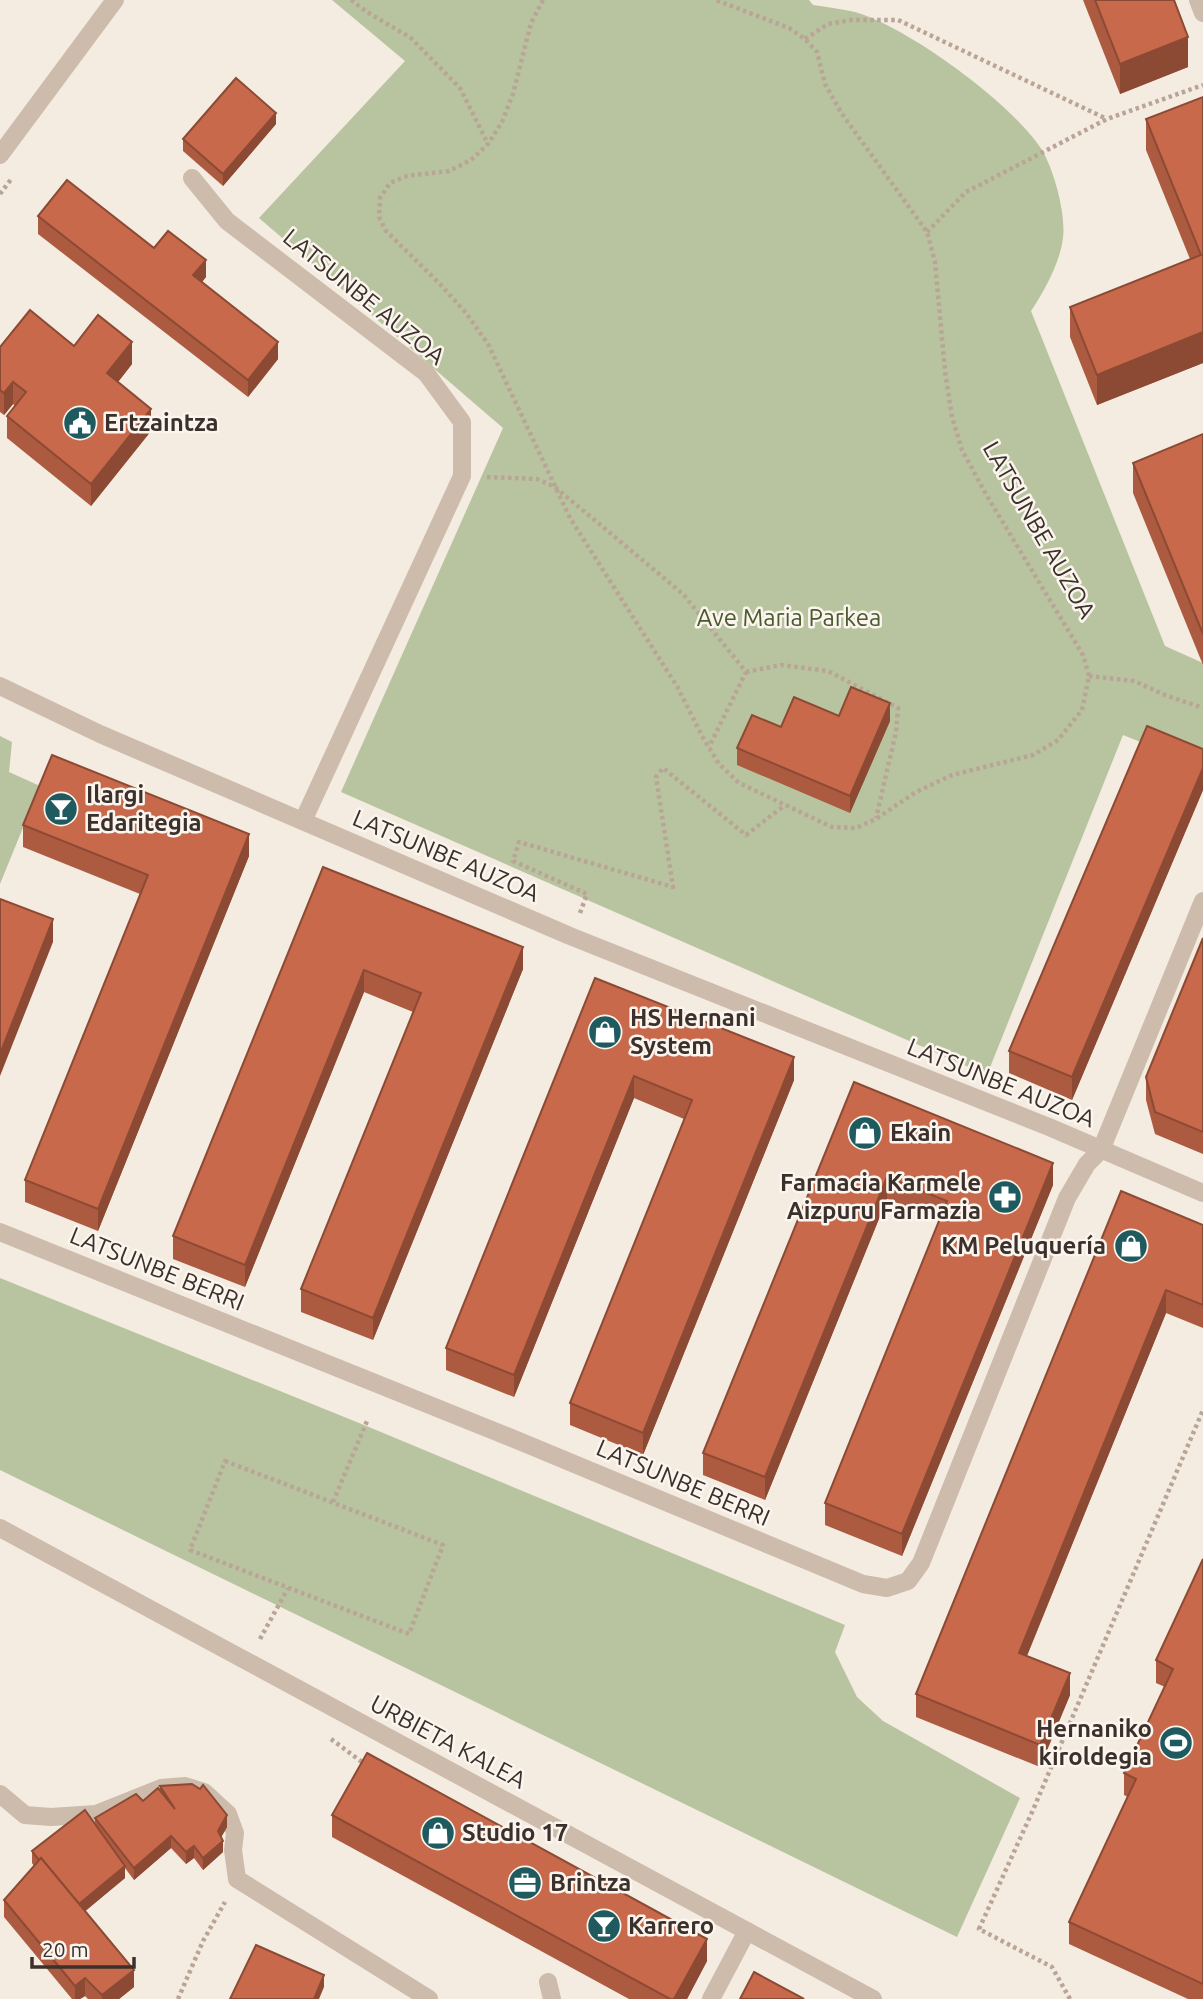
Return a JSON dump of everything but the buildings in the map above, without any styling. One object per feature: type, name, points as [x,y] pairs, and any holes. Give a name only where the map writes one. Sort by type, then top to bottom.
[{"type":"street","points":[[0,155],[115,0]]},
{"type":"street","points":[[1198,0],[1203,13]]},
{"type":"street","name":"LATSUNBE AUZOA","points":[[192,178],[228,220],[426,373],[462,422],[462,476],[303,821]]},
{"type":"street","name":"LATSUNBE AUZOA","points":[[0,686],[100,734],[570,936],[1049,1127],[1203,1192]]},
{"type":"street","name":"LATSUNBE AUZOA","points":[[1101,1150],[1203,901]]},
{"type":"street","name":"LATSUNBE BERRI","points":[[0,1232],[519,1440],[863,1584],[887,1588],[908,1581],[921,1563],[1068,1198],[1087,1164],[1101,1150]]},
{"type":"street","name":"URBIETA KALEA","points":[[0,1528],[873,1999]]},
{"type":"street","points":[[0,1794],[25,1815],[51,1817],[96,1814],[161,1788],[185,1786],[204,1792],[228,1814],[235,1833],[233,1850],[243,1883],[429,1999]]},
{"type":"street","points":[[711,1999],[747,1931]]},
{"type":"path","points":[[352,0],[411,38],[460,88],[488,144]]},
{"type":"path","name":"LATSUNBE AUZOA","points":[[543,0],[531,23],[513,94],[502,122],[488,144],[471,160],[449,171],[407,176],[390,183],[380,198],[379,216],[386,231],[440,284],[466,313],[488,344],[570,518],[678,688],[719,764],[738,782],[832,827],[856,828],[876,819],[916,792],[952,775],[1032,755],[1058,740],[1082,710],[1089,676],[1077,645],[962,450],[952,416],[944,371],[934,262],[927,232],[842,114],[825,84],[817,52],[805,39]]},
{"type":"path","points":[[716,0],[789,28],[805,39],[828,24],[852,20],[898,20],[1107,119]]},
{"type":"path","points":[[927,232],[966,192],[1107,119],[1203,85]]},
{"type":"path","name":"LATSUNBE AUZOA","points":[[462,476],[537,479],[555,487],[683,594],[746,672]]},
{"type":"path","points":[[709,747],[746,672],[781,666],[828,671],[898,708],[896,732],[876,819]]},
{"type":"path","points":[[1089,676],[1134,681],[1203,708]]},
{"type":"path","name":"LATSUNBE AUZOA","points":[[570,936],[587,894],[513,862],[519,842],[673,887],[656,777],[663,768],[746,835],[786,805]]},
{"type":"path","points":[[1070,1999],[1052,1967],[979,1929],[1033,1810],[1203,1410]]},
{"type":"path","points":[[333,1502],[366,1421]]},
{"type":"path","points":[[225,1461],[333,1502],[443,1545],[409,1634],[190,1550],[225,1461]]},
{"type":"path","points":[[247,1662],[288,1588]]},
{"type":"path","points":[[324,1734],[371,1768]]},
{"type":"path","points":[[178,1999],[203,1941],[243,1883]]},
{"type":"green space","name":"Ave Maria Parkea","points":[[332,0],[809,0],[813,5],[855,12],[877,20],[930,50],[958,69],[1008,111],[1042,150],[1058,192],[1063,217],[1063,238],[1051,276],[1031,311],[1165,646],[1203,663],[1203,767],[1123,735],[987,1075],[341,792],[503,428],[259,218],[405,61]]},
{"type":"green space","points":[[0,736],[12,742],[9,772],[40,786],[0,884]]},
{"type":"green space","points":[[0,1278],[364,1425],[845,1625],[835,1652],[857,1697],[883,1721],[1020,1798],[957,1937],[0,1470]]},
{"type":"place","name":"Ertzaintza","points":[[80,423]]},
{"type":"place","name":"Ilargi Edaritegia","points":[[61,809]]},
{"type":"place","name":"HS Hernani System","points":[[605,1032]]},
{"type":"place","name":"Ekain","points":[[865,1133]]},
{"type":"place","name":"Farmacia Karmele Aizpuru Farmazia","points":[[1005,1197]]},
{"type":"place","name":"KM Peluquería","points":[[1131,1246]]},
{"type":"place","name":"Hernaniko kiroldegia","points":[[1176,1743]]},
{"type":"place","name":"Studio 17","points":[[438,1833]]},
{"type":"place","name":"Brintza","points":[[525,1883]]},
{"type":"place","name":"Karrero","points":[[604,1926]]}]
